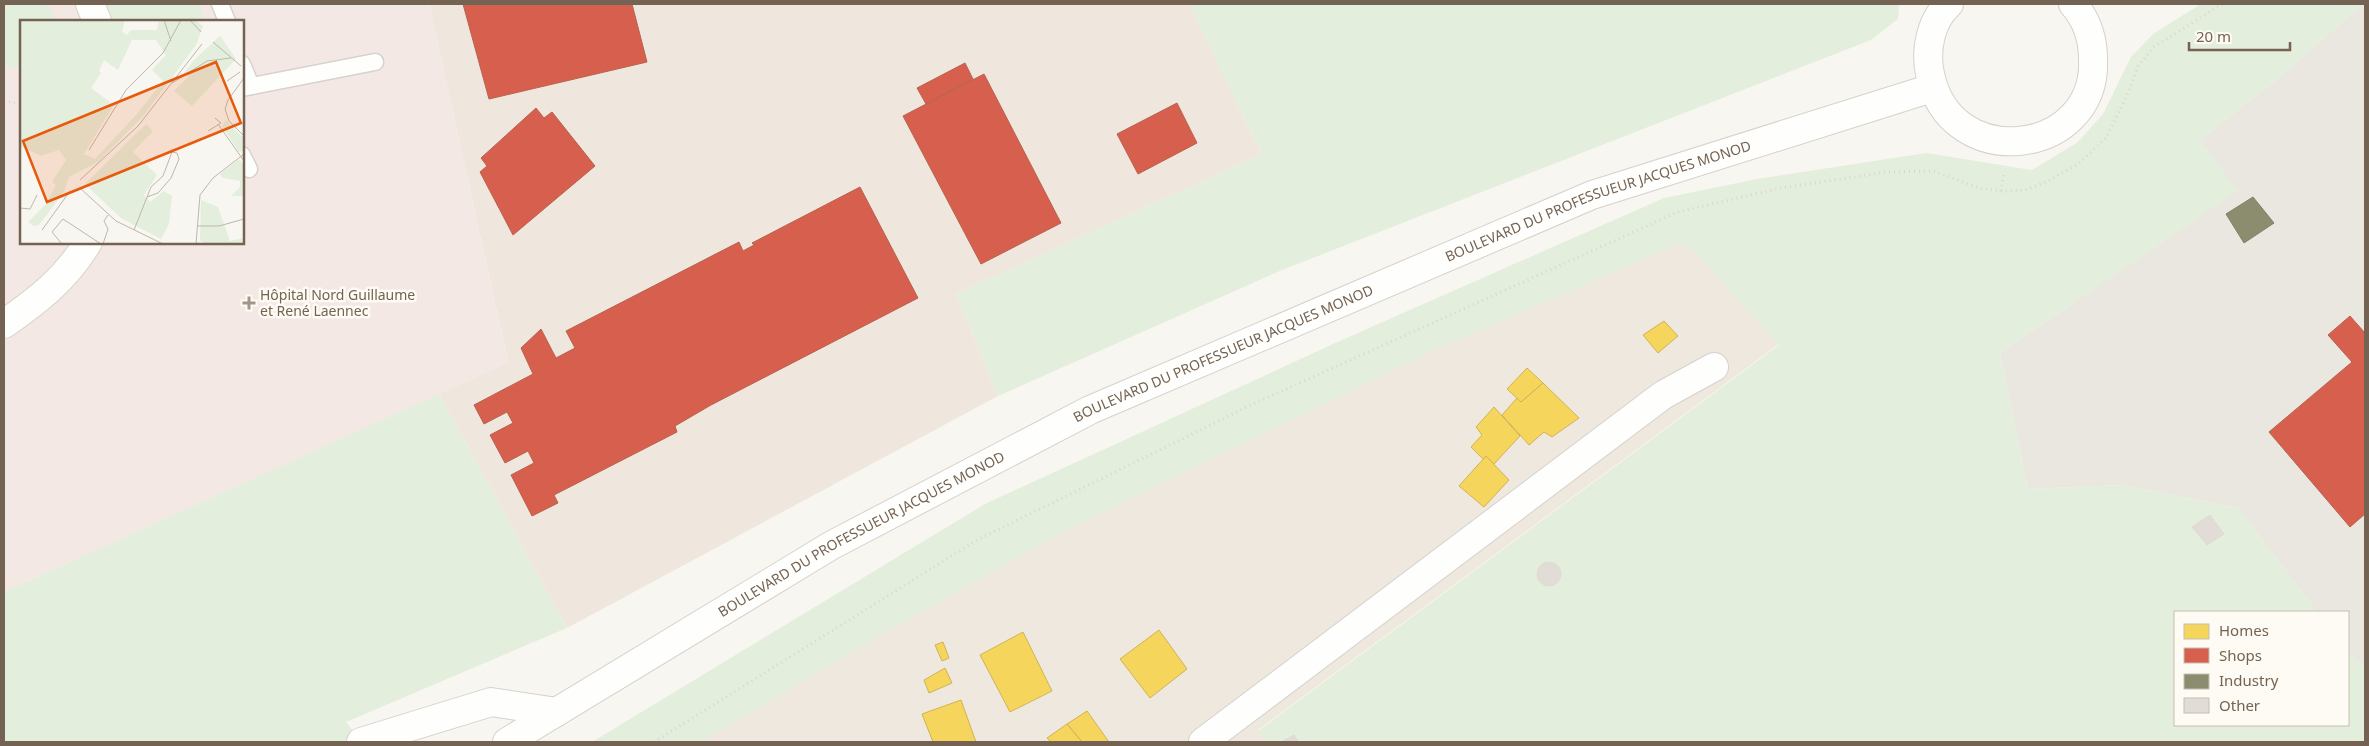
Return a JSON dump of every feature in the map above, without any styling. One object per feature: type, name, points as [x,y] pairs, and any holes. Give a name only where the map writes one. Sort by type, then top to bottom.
[{"type":"main road","points":[[90,4],[97,20]]},
{"type":"main road","points":[[1948,4],[1931,33],[1927,61],[1932,88],[1946,112],[1967,130],[1993,141],[2020,142],[2047,134],[2070,118],[2086,96],[2094,69],[2093,41],[2085,8]]},
{"type":"main road","name":"BOULEVARD DU PROFESSUEUR JACQUES MONOD","points":[[507,742],[832,545],[1090,410],[1592,194],[1932,88]]},
{"type":"main road","points":[[4,324],[44,296],[78,260],[87,244]]},
{"type":"main road","points":[[1204,742],[1662,395],[1714,367]]},
{"type":"main road","points":[[361,742],[491,702],[557,712]]},
{"type":"lane","points":[[220,4],[227,20]]},
{"type":"lane","points":[[244,73],[247,87],[375,62]]},
{"type":"path","points":[[654,742],[976,540],[1251,405],[1678,212],[1781,188],[1887,172],[1933,171],[1979,188],[2001,191],[2025,190],[2048,181],[2078,164],[2106,138],[2129,91],[2138,66],[2154,46],[2222,4]]},
{"type":"path","points":[[4,101],[20,104]]},
{"type":"shaded area","name":"Hôpital Nord Guillaume et René Laennec","points":[[4,4],[429,4],[508,363],[4,592]]},
{"type":"shaded area","points":[[429,4],[1189,4],[1262,154],[956,294],[998,396],[567,628],[439,394],[508,362]]},
{"type":"shaded area","points":[[2365,4],[2365,667],[2349,654],[2349,611],[2316,611],[2238,508],[2122,485],[2028,489],[2000,353],[2237,191],[2200,140],[2277,79]]},
{"type":"shaded area","points":[[1678,244],[1690,247],[1779,344],[1258,730],[1265,742],[701,742],[872,640],[1068,529],[1437,349]]},
{"type":"green space","points":[[4,4],[48,4],[56,20],[20,20],[20,68],[4,66]]},
{"type":"green space","points":[[104,4],[200,4],[204,20],[111,20]]},
{"type":"green space","points":[[1189,4],[1899,4],[1898,19],[1871,40],[1282,270],[998,396],[956,294],[1262,154]]},
{"type":"green space","points":[[2201,4],[2363,4],[2277,79],[2200,140],[2238,191],[2000,353],[2028,489],[2122,485],[2238,508],[2316,611],[2174,611],[2174,726],[2349,726],[2349,654],[2365,667],[2365,742],[1265,742],[1258,731],[1779,345],[1690,247],[1678,244],[1437,349],[1068,529],[872,640],[701,742],[592,742],[985,504],[1342,340],[1664,198],[1757,179],[1926,153],[2032,170],[2078,142],[2103,114],[2131,57],[2153,34]]},
{"type":"green space","points":[[439,394],[567,628],[346,722],[362,742],[4,742],[4,592]]},
{"type":"building: Homes","points":[[1664,321],[1678,336],[1658,353],[1643,335]]},
{"type":"building: Homes","points":[[1527,368],[1543,383],[1521,402],[1507,389]]},
{"type":"building: Homes","points":[[1543,383],[1579,418],[1552,437],[1544,432],[1529,445],[1502,415],[1517,398],[1521,402]]},
{"type":"building: Homes","points":[[1494,407],[1520,436],[1494,464],[1486,456],[1483,459],[1471,447],[1482,435],[1476,427]]},
{"type":"building: Homes","points":[[1486,456],[1509,480],[1484,507],[1459,486]]},
{"type":"building: Homes","points":[[1159,630],[1187,669],[1150,698],[1120,659]]},
{"type":"building: Homes","points":[[1023,632],[1052,691],[1010,712],[980,655]]},
{"type":"building: Homes","points":[[943,642],[949,658],[942,661],[935,645]]},
{"type":"building: Homes","points":[[945,668],[952,683],[929,693],[924,680]]},
{"type":"building: Homes","points":[[961,700],[976,742],[933,742],[922,714]]},
{"type":"building: Homes","points":[[1087,711],[1109,742],[1082,742],[1067,724]]},
{"type":"building: Homes","points":[[1067,724],[1082,742],[1051,742],[1047,738]]},
{"type":"building: Shops","points":[[463,4],[632,4],[647,62],[489,99]]},
{"type":"building: Shops","points":[[965,63],[973,79],[926,104],[917,88]]},
{"type":"building: Shops","points":[[984,74],[1061,223],[981,264],[903,116]]},
{"type":"building: Shops","points":[[1177,103],[1197,143],[1138,174],[1117,134]]},
{"type":"building: Shops","points":[[536,108],[544,118],[552,112],[595,166],[513,235],[480,172],[487,166],[481,158]]},
{"type":"building: Shops","points":[[860,187],[918,298],[711,405],[675,426],[677,432],[554,495],[558,503],[532,516],[511,475],[534,463],[528,451],[505,463],[490,435],[513,423],[507,412],[484,424],[474,405],[533,374],[521,348],[541,329],[556,358],[575,348],[566,331],[739,242],[743,251],[754,245],[752,243]]},
{"type":"building: Shops","points":[[2350,316],[2365,333],[2365,514],[2350,527],[2269,432],[2352,362],[2328,335]]},
{"type":"building: Industry","points":[[2253,197],[2274,223],[2244,243],[2226,214]]},
{"type":"building: Other","points":[[2210,515],[2224,534],[2207,545],[2192,527]]},
{"type":"building: Other","points":[[1549,562],[1558,565],[1561,574],[1558,583],[1549,586],[1540,583],[1537,574],[1540,565]]},
{"type":"building: Other","points":[[1294,735],[1299,742],[1283,741]]},
{"type":"place","name":"Hôpital Nord Guillaume et René Laennec","points":[[249,303]]}]
